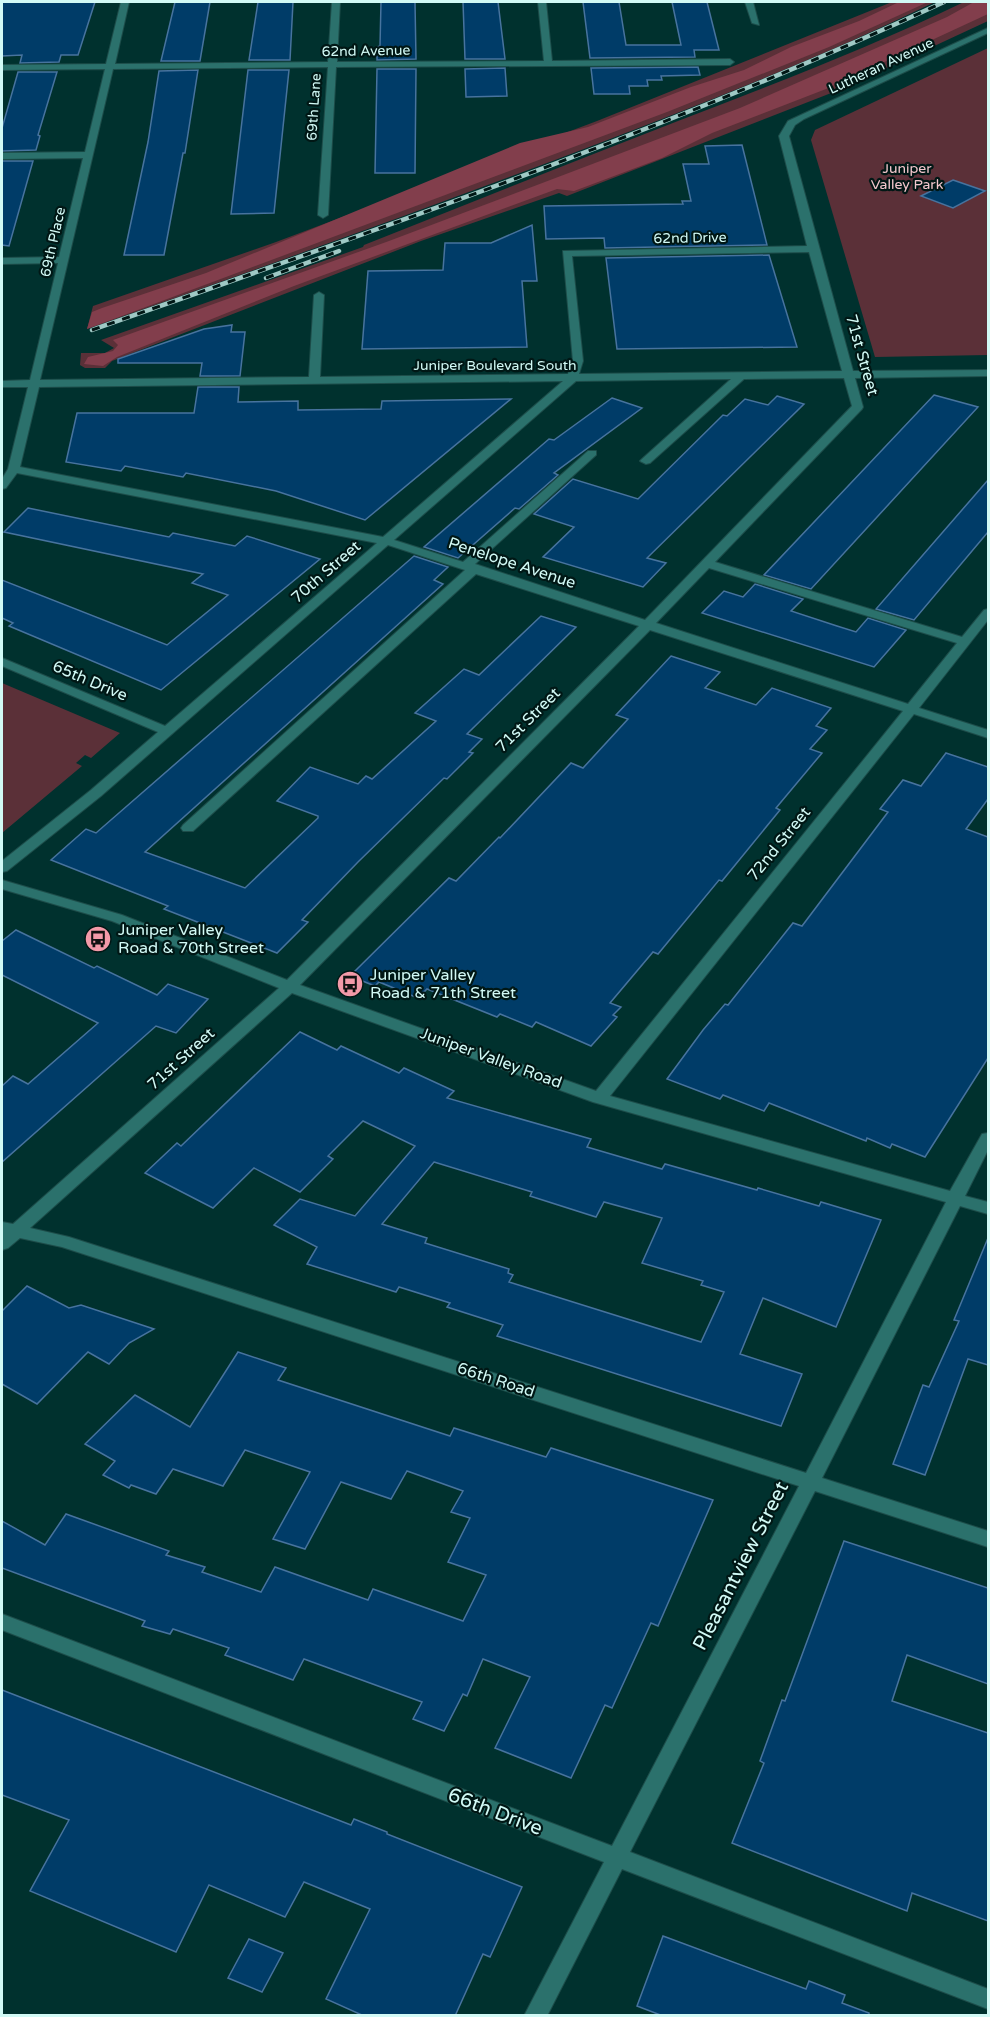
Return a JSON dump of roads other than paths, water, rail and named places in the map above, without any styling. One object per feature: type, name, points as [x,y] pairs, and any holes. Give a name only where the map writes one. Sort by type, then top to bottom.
[{"type":"street","name":"69th Place","points":[[2,486],[14,470],[125,2]]},
{"type":"street","name":"69th Lane","points":[[323,215],[336,2]]},
{"type":"street","points":[[542,2],[548,62]]},
{"type":"street","points":[[749,2],[756,23]]},
{"type":"street","name":"Lutheran Avenue","points":[[786,129],[801,117],[988,30]]},
{"type":"street","name":"62nd Avenue","points":[[2,67],[730,62]]},
{"type":"street","name":"71st Street","points":[[2,1244],[9,1229],[290,986],[647,625],[858,407],[813,249],[784,136],[786,129]]},
{"type":"street","points":[[2,156],[89,155]]},
{"type":"street","name":"62nd Drive","points":[[572,379],[578,361],[567,253],[813,249]]},
{"type":"street","points":[[2,261],[64,260]]},
{"type":"street","points":[[314,381],[319,295]]},
{"type":"street","name":"Juniper Boulevard South","points":[[2,384],[988,373]]},
{"type":"street","points":[[646,461],[741,376]]},
{"type":"street","name":"70th Street","points":[[2,868],[96,793],[572,379]]},
{"type":"street","points":[[188,828],[592,453]]},
{"type":"street","name":"Penelope Avenue","points":[[14,470],[386,541],[988,734]]},
{"type":"street","points":[[707,563],[966,642]]},
{"type":"street","name":"72nd Street","points":[[599,1098],[988,614]]},
{"type":"street","name":"65th Drive","points":[[2,662],[166,731]]},
{"type":"street","name":"Juniper Valley Road","points":[[2,884],[117,918],[290,986],[599,1098],[988,1208]]},
{"type":"street","name":"Pleasantview Street","points":[[535,2016],[618,1859],[968,1171],[988,1138]]},
{"type":"street","name":"66th Road","points":[[9,1229],[63,1241],[988,1539]]},
{"type":"street","name":"66th Drive","points":[[2,1622],[988,1999]]},
{"type":"railway","points":[[92,330],[415,216],[629,135],[840,49],[944,2]]},
{"type":"railway","points":[[266,278],[339,251]]},
{"type":"place","name":"Juniper Valley Road & 70th Street","points":[[98,939]]},
{"type":"place","name":"Juniper Valley Road & 71th Street","points":[[350,984]]},
{"type":"park label","name":"Juniper Valley Park","points":[[907,176]]}]
